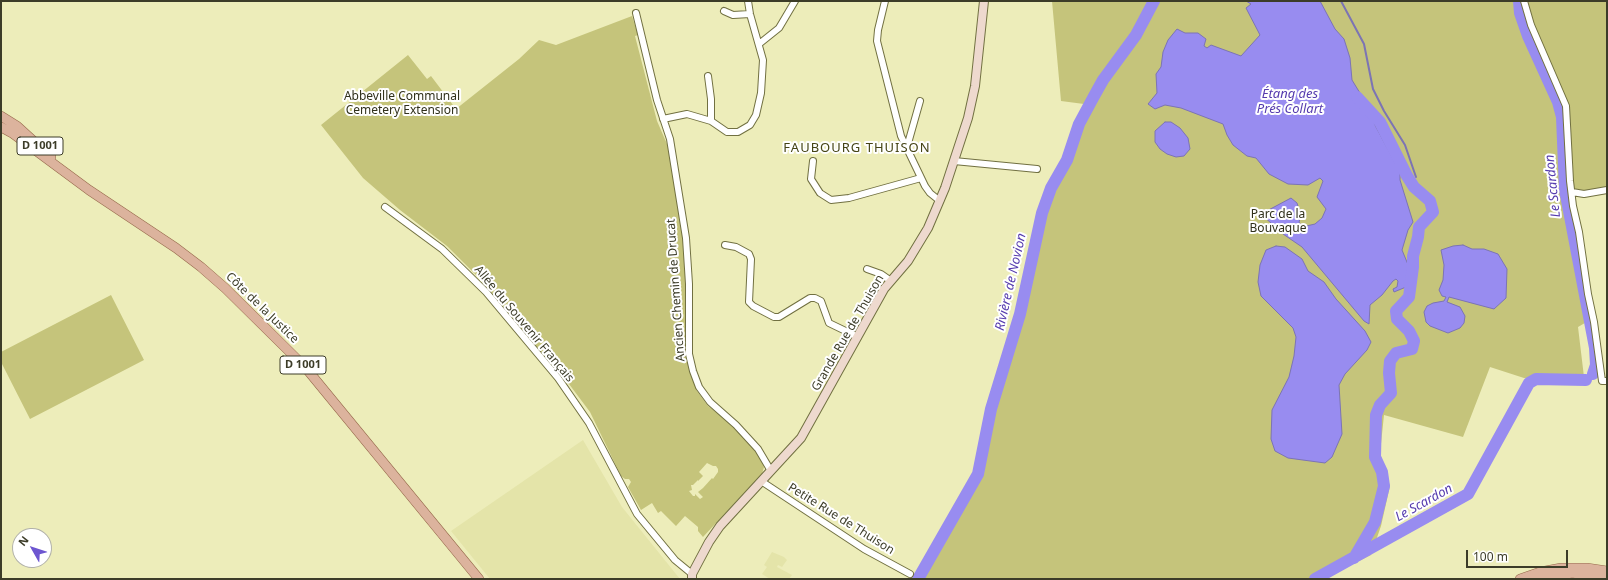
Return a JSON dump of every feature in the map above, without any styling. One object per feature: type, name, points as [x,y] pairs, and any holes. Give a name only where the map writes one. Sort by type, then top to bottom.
[{"type":"main road","name":"Côte de la Justice","points":[[1,116],[31,137],[75,180]]},
{"type":"main road","name":"Côte de la Justice","points":[[1,127],[12,133],[75,180],[176,248],[226,288],[292,353],[322,387],[478,579]]},
{"type":"main road","points":[[1520,579],[1540,572],[1561,568],[1581,567],[1607,571]]},
{"type":"main road","points":[[1537,579],[1572,573],[1607,578]]},
{"type":"street","points":[[663,119],[687,114],[711,121],[727,132],[738,132],[750,125],[756,115],[761,93],[763,60],[750,14],[748,1]]},
{"type":"street","points":[[759,44],[779,28],[795,1]]},
{"type":"street","points":[[885,1],[877,41],[901,136],[921,178],[930,193],[940,202]]},
{"type":"street","name":"Grande Rue de Thuison","points":[[692,577],[709,542],[720,526],[804,434],[884,289],[908,261],[923,238],[940,202],[968,118],[975,86],[984,1]]},
{"type":"street","points":[[1524,1],[1531,26],[1566,106],[1572,192],[1605,381]]},
{"type":"street","points":[[724,11],[733,15],[750,14]]},
{"type":"street","name":"Ancien Chemin de Drucat","points":[[636,13],[656,100],[670,139],[686,238],[689,284],[689,354],[693,371],[699,387],[710,402],[736,425],[758,448],[771,471]]},
{"type":"street","points":[[708,76],[711,99],[711,121]]},
{"type":"street","points":[[907,147],[920,101]]},
{"type":"street","points":[[813,161],[811,179],[820,193],[831,200],[849,198],[921,178]]},
{"type":"street","points":[[954,161],[1037,169]]},
{"type":"street","points":[[1572,192],[1584,194],[1607,190]]},
{"type":"street","name":"Allée du Souvenir Français","points":[[385,206],[442,249],[486,292],[558,378],[588,423],[637,514],[692,577]]},
{"type":"street","points":[[725,245],[736,247],[749,254],[751,259],[749,302],[752,306],[774,317],[779,317],[810,298],[816,298],[821,301],[829,323],[858,337]]},
{"type":"street","points":[[867,269],[881,274],[891,281]]},
{"type":"street","name":"Petite Rue de Thuison","points":[[761,481],[864,549],[910,574]]},
{"type":"shaded area","points":[[583,440],[622,507],[680,579],[490,579],[451,531]]},
{"type":"shaded area","points":[[772,552],[784,557],[787,560],[782,567],[778,565],[777,567],[792,575],[789,579],[770,579],[762,574],[767,567],[764,565]]},
{"type":"green space","name":"Parc de la Bouvaque","points":[[1052,1],[1607,1],[1607,189],[1570,197],[1590,320],[1578,327],[1584,377],[1524,378],[1490,367],[1463,437],[1384,415],[1380,453],[1390,486],[1381,526],[1371,555],[1323,579],[915,579],[975,472],[989,409],[1017,313],[1040,212],[1050,187],[1065,160],[1084,104],[1061,101]]},
{"type":"green space","name":"Abbeville Communal Cemetery Extension","points":[[632,16],[638,35],[635,36],[657,121],[670,151],[686,246],[687,309],[685,347],[692,376],[697,391],[708,406],[729,422],[754,447],[764,467],[762,474],[703,537],[698,531],[698,527],[685,516],[676,526],[661,511],[658,513],[652,503],[641,510],[628,487],[631,482],[629,479],[625,479],[621,476],[590,412],[563,376],[552,366],[485,284],[447,246],[400,210],[363,178],[321,125],[408,55],[427,79],[431,76],[456,109],[519,59],[539,40],[556,45]],"holes":[[[707,463],[716,466],[718,472],[713,479],[712,478],[698,492],[703,497],[700,499],[695,494],[695,496],[693,496],[689,491],[692,490],[691,485],[703,476],[699,472]]]},
{"type":"green space","points":[[111,295],[144,360],[30,419],[1,362],[1,352]]},
{"type":"water","name":"Étang des Prés Collart","points":[[1246,1],[1320,1],[1335,29],[1344,39],[1350,58],[1352,80],[1363,98],[1376,127],[1400,172],[1400,180],[1413,222],[1408,230],[1402,250],[1409,267],[1406,287],[1394,292],[1393,289],[1397,287],[1398,281],[1396,279],[1393,281],[1382,295],[1370,305],[1369,324],[1364,321],[1302,247],[1283,234],[1261,214],[1291,198],[1297,203],[1301,216],[1299,222],[1302,227],[1315,224],[1322,218],[1326,209],[1317,197],[1323,181],[1320,178],[1308,185],[1288,184],[1269,174],[1256,158],[1247,156],[1233,145],[1223,124],[1181,108],[1165,105],[1155,109],[1148,104],[1157,93],[1156,74],[1161,67],[1163,52],[1168,40],[1177,29],[1185,33],[1198,33],[1206,39],[1204,46],[1207,48],[1211,45],[1241,56],[1260,35],[1246,8],[1251,4]]},
{"type":"water","points":[[1165,122],[1171,122],[1180,128],[1188,138],[1190,149],[1184,156],[1176,157],[1167,154],[1160,149],[1155,142],[1155,131]]},
{"type":"water","points":[[1463,245],[1472,249],[1484,249],[1498,254],[1507,269],[1506,298],[1494,309],[1449,297],[1447,302],[1460,307],[1465,316],[1464,323],[1460,328],[1448,333],[1430,326],[1426,322],[1424,312],[1427,306],[1444,301],[1446,297],[1442,296],[1439,290],[1443,280],[1444,265],[1441,250],[1453,246]]},
{"type":"water","points":[[1276,246],[1285,247],[1302,259],[1308,271],[1324,282],[1336,299],[1365,331],[1371,342],[1367,350],[1345,374],[1339,385],[1342,434],[1332,457],[1325,463],[1288,458],[1275,451],[1271,439],[1272,410],[1289,377],[1294,356],[1296,337],[1293,328],[1261,296],[1258,282],[1260,265],[1266,250]]},
{"type":"waterway","name":"Rivière de Novion","points":[[918,579],[978,474],[991,409],[1020,314],[1042,213],[1051,188],[1067,160],[1079,124],[1093,98],[1103,80],[1136,35],[1154,1]]},
{"type":"waterway","points":[[1341,1],[1364,44],[1373,89],[1384,111],[1405,145],[1416,177]]},
{"type":"waterway","name":"Le Scardon","points":[[1519,1],[1520,13],[1528,36],[1558,102],[1562,117],[1565,190],[1595,348],[1596,365],[1593,374]]},
{"type":"waterway","points":[[1354,558],[1375,522],[1384,486],[1382,472],[1375,457],[1376,415],[1380,405],[1391,393],[1389,373],[1390,361],[1396,353],[1412,349],[1414,341],[1409,331],[1397,319],[1396,311],[1409,297],[1413,256],[1419,227],[1433,212],[1430,201],[1414,187],[1407,176],[1380,122],[1357,97]]},
{"type":"waterway","name":"Le Scardon","points":[[1315,579],[1468,494],[1529,383],[1536,379],[1586,380]]},
{"type":"district","name":"FAUBOURG THUISON","points":[[857,148]]}]
